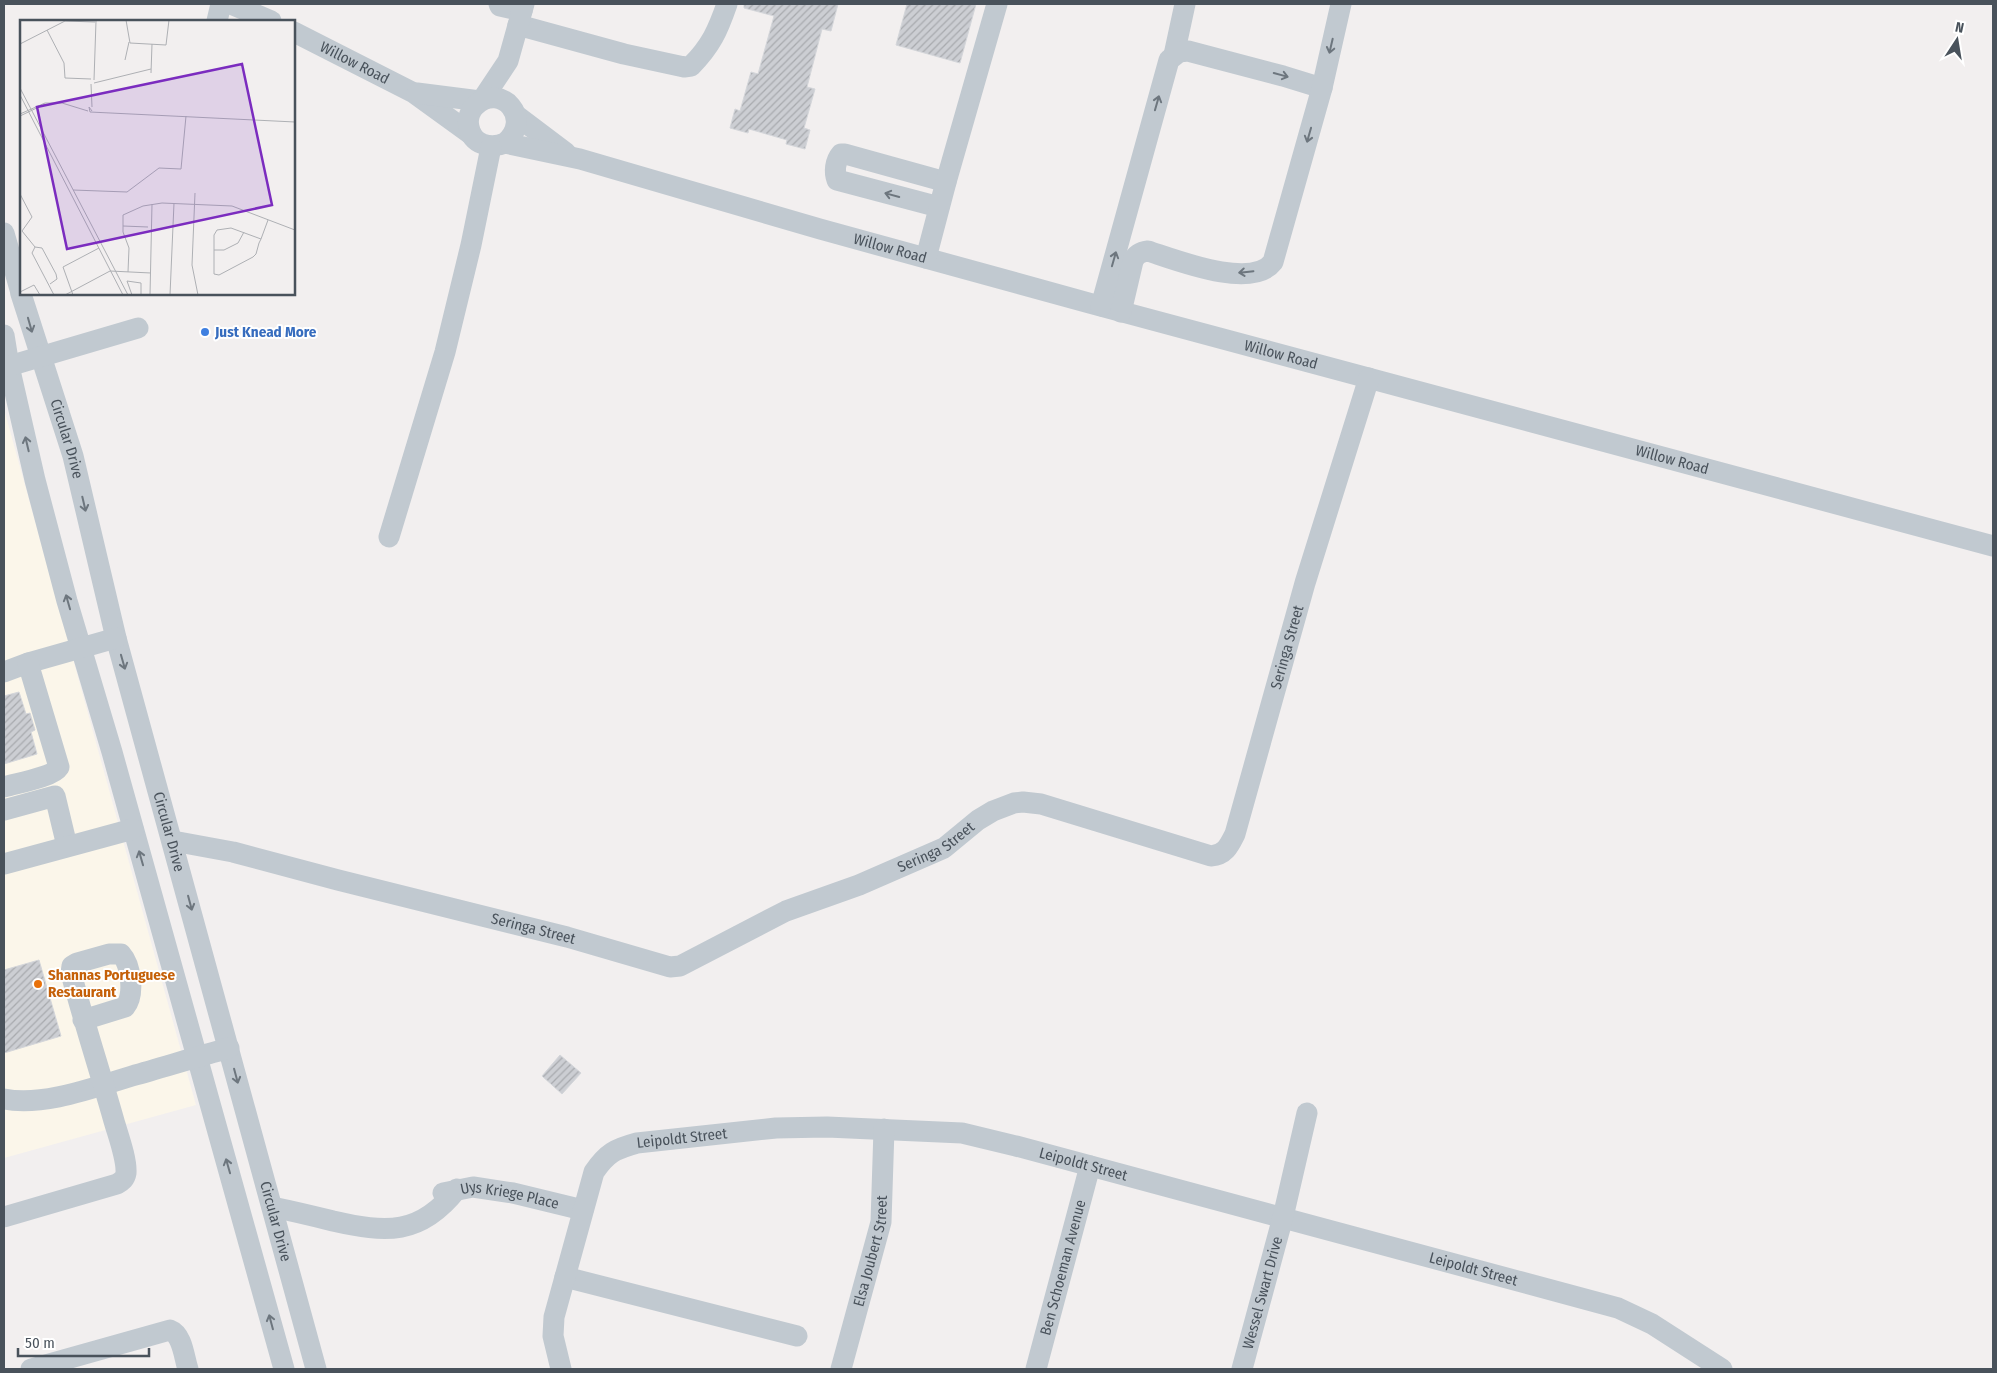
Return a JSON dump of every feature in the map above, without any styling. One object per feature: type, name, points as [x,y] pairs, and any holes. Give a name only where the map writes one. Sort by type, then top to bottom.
[{"type":"street","points":[[216,20],[221,4]]},
{"type":"street","points":[[231,4],[269,20]]},
{"type":"street","points":[[499,4],[624,54],[684,66],[691,66],[714,38],[727,4]]},
{"type":"street","points":[[926,258],[997,4]]},
{"type":"street","points":[[1174,55],[1185,4]]},
{"type":"street","points":[[1121,312],[1134,261],[1138,254],[1144,252],[1148,251],[1195,268],[1212,271],[1241,274],[1262,271],[1269,267],[1276,256],[1322,88],[1341,4]]},
{"type":"street","points":[[472,135],[468,126],[469,116],[508,61],[521,13]]},
{"type":"street","name":"Willow Road","points":[[295,33],[414,93],[483,145],[498,145],[570,156],[820,229],[1121,312],[1993,546]]},
{"type":"street","points":[[1101,306],[1169,60],[1174,55],[1188,51],[1322,88]]},
{"type":"street","points":[[389,537],[445,352],[498,145],[516,132],[508,61]]},
{"type":"street","name":"Willow Road","points":[[414,93],[481,101],[496,98],[570,156]]},
{"type":"street","points":[[939,207],[836,180],[835,172],[838,157],[840,154],[845,154],[946,182]]},
{"type":"street","name":"Circular Drive","points":[[4,233],[20,289]]},
{"type":"street","name":"Circular Drive","points":[[22,295],[73,456],[116,638],[316,1369]]},
{"type":"street","points":[[9,366],[138,328]]},
{"type":"street","name":"Circular Drive","points":[[4,334],[9,366],[35,480],[284,1369]]},
{"type":"street","name":"Seringa Street","points":[[173,841],[232,852],[347,883],[567,937],[670,967],[680,966],[786,911],[858,885],[944,848],[978,820],[993,811],[1014,803],[1042,804],[1211,856],[1218,855],[1226,849],[1235,834],[1305,583],[1369,378]]},
{"type":"street","points":[[4,672],[28,663],[116,638]]},
{"type":"street","points":[[4,787],[48,775],[59,767],[28,663]]},
{"type":"street","points":[[4,810],[55,796],[67,846]]},
{"type":"street","points":[[4,864],[133,829]]},
{"type":"street","points":[[4,1217],[117,1184],[124,1180],[126,1176],[126,1166],[83,1020]]},
{"type":"street","points":[[4,1099],[21,1101],[41,1100],[103,1085],[228,1048]]},
{"type":"street","name":"Wessel Swart Drive","points":[[1242,1369],[1283,1217],[1308,1113]]},
{"type":"street","name":"Leipoldt Street","points":[[560,1369],[553,1336],[556,1306],[594,1172],[603,1158],[618,1148],[631,1144],[776,1128],[884,1129],[974,1135],[1618,1308],[1652,1324],[1722,1369]]},
{"type":"street","name":"Elsa Joubert Street","points":[[841,1369],[881,1222],[884,1129]]},
{"type":"street","name":"Ben Schoeman Avenue","points":[[1036,1369],[1090,1166]]},
{"type":"street","name":"Uys Kriege Place","points":[[436,1196],[473,1187],[513,1193],[583,1210]]},
{"type":"street","points":[[272,1207],[361,1227],[378,1230],[395,1229],[417,1223],[432,1215],[445,1205],[457,1190]]},
{"type":"street","points":[[565,1278],[797,1336]]},
{"type":"street","points":[[31,1369],[170,1330],[176,1333],[179,1338],[188,1369]]},
{"type":"shaded area","points":[[4,409],[196,1105],[4,1158]]},
{"type":"building","points":[[744,4],[838,4],[831,31],[822,29],[807,87],[815,89],[804,128],[810,130],[805,149],[786,144],[787,140],[749,129],[748,133],[730,128],[735,109],[740,111],[751,72],[758,74],[774,16],[744,8]]},
{"type":"building","points":[[907,4],[976,4],[960,63],[896,45]]},
{"type":"building","points":[[19,692],[26,714],[30,713],[35,730],[31,732],[37,754],[4,764],[4,696]]},
{"type":"building","points":[[39,960],[61,1036],[4,1053],[4,970]]},
{"type":"building","points":[[560,1055],[581,1073],[562,1094],[542,1076]]},
{"type":"place","name":"Just Knead More","points":[[205,332]]},
{"type":"place","name":"Shannas Portuguese Restaurant","points":[[38,984]]}]
